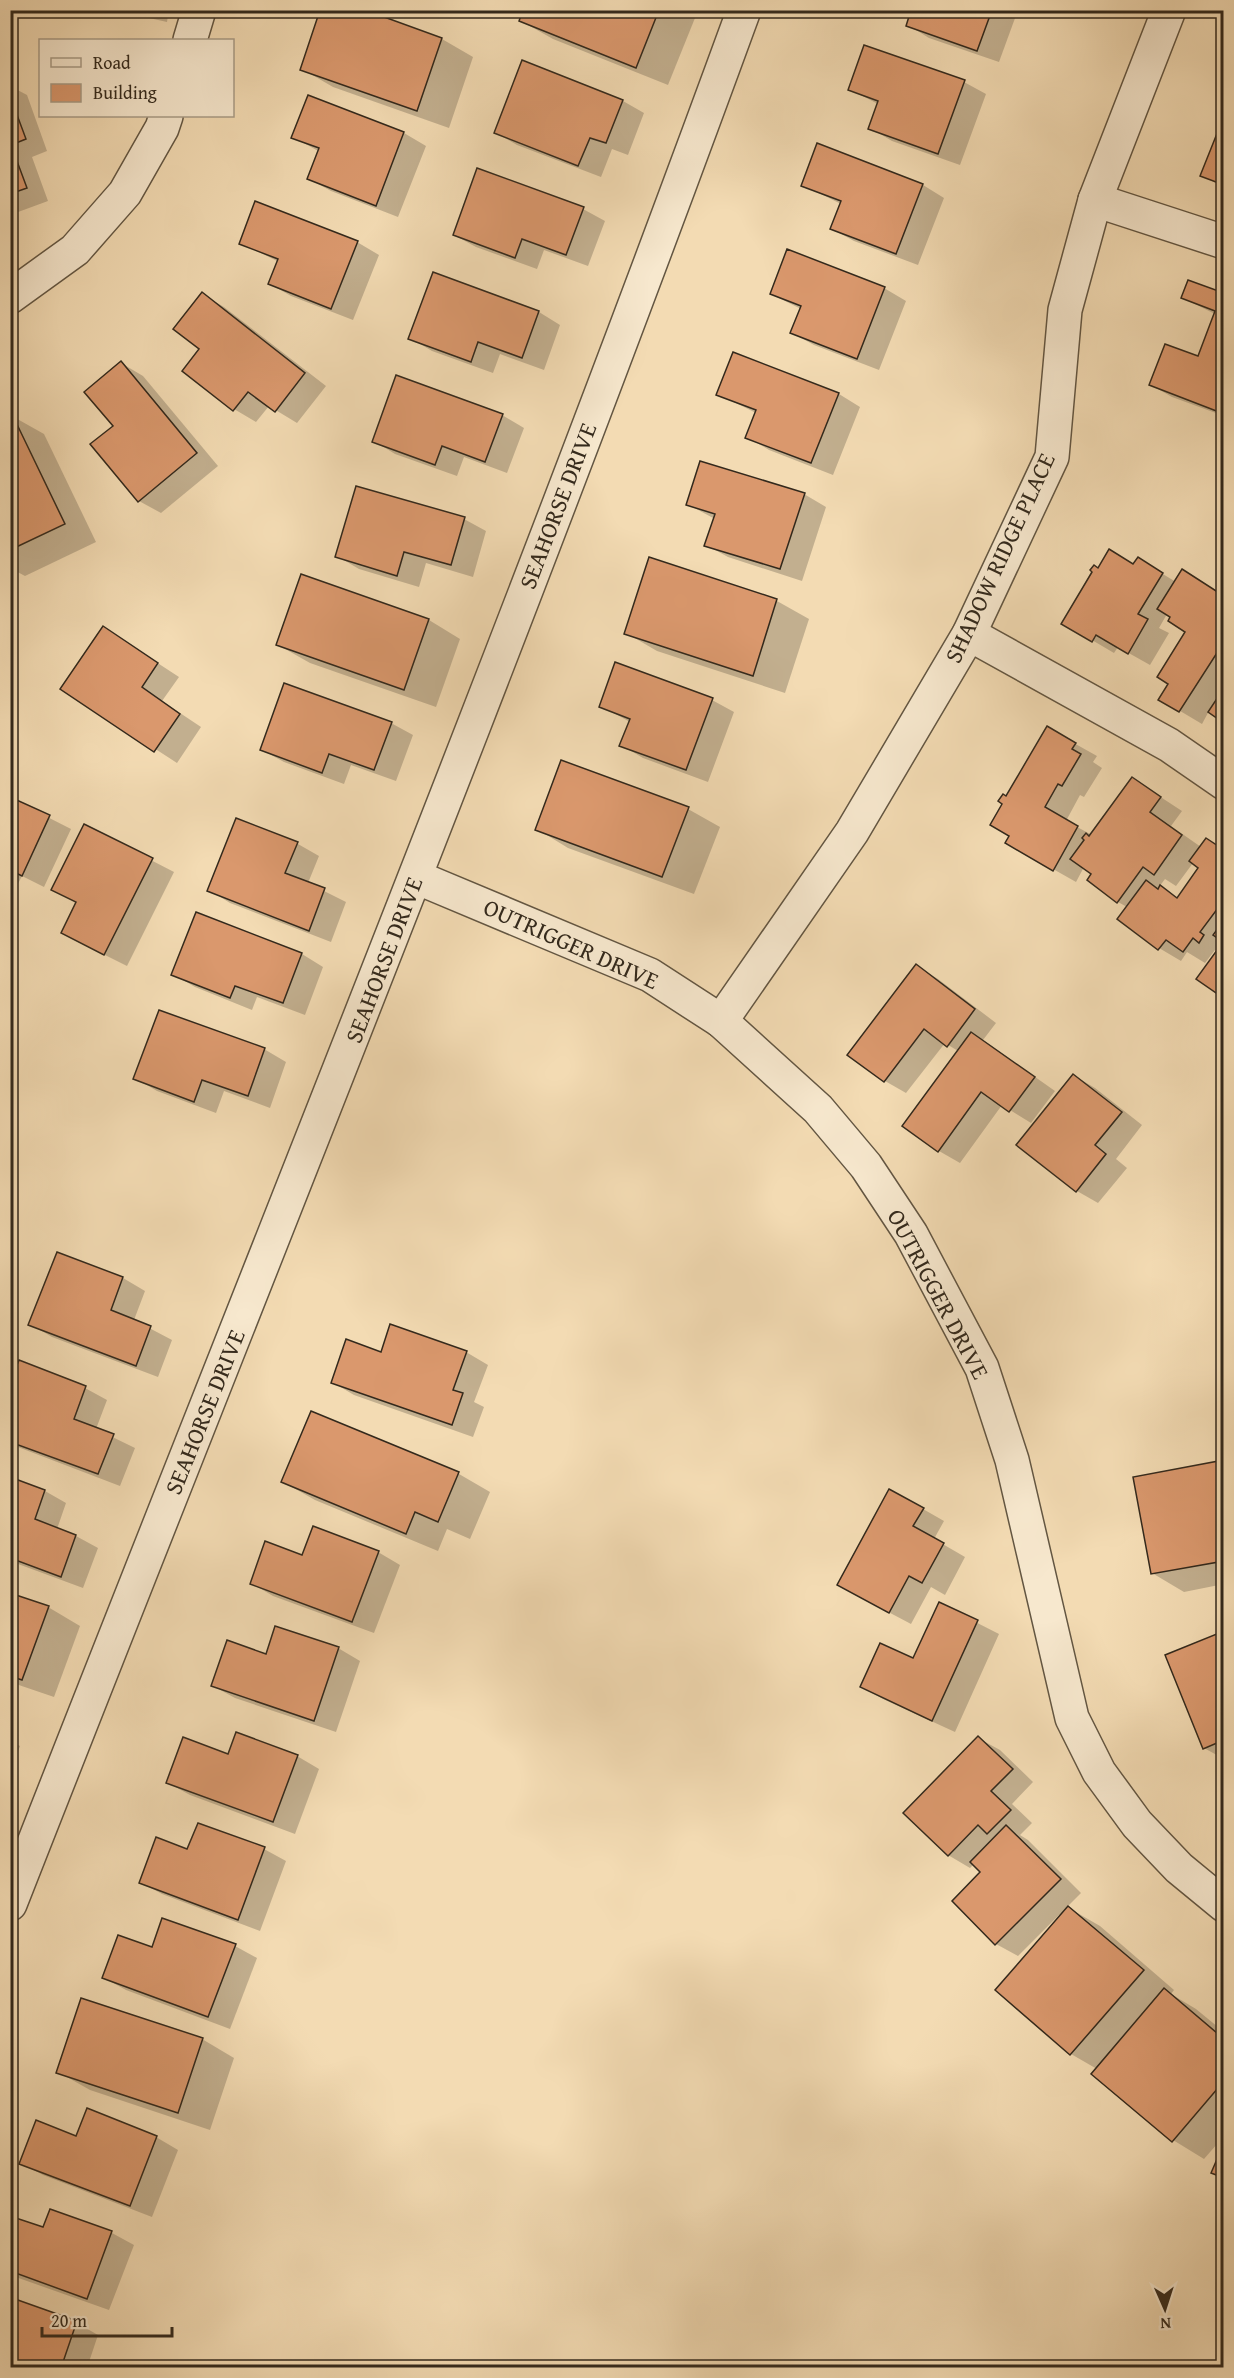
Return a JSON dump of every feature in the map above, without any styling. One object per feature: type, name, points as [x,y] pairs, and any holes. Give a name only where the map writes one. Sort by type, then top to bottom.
[{"type":"street","points":[[190,39],[199,10]]},
{"type":"street","name":"SEAHORSE DRIVE","points":[[10,1904],[416,877],[664,227],[744,10]]},
{"type":"street","name":"SHADOW RIDGE PLACE","points":[[721,1021],[852,832],[969,634],[1052,457],[1065,310],[1095,200],[1169,10]]},
{"type":"street","points":[[10,297],[75,250],[125,193],[162,128],[166,117]]},
{"type":"street","points":[[1095,200],[1224,242]]},
{"type":"street","points":[[969,634],[1169,745],[1224,783]]},
{"type":"street","name":"OUTRIGGER DRIVE","points":[[416,877],[650,975],[721,1021],[818,1110],[866,1166],[911,1234],[982,1368],[1012,1460],[1072,1718],[1099,1772],[1137,1824],[1179,1868],[1224,1905]]},
{"type":"building","points":[[320,10],[365,10],[442,38],[417,111],[300,70]]},
{"type":"building","points":[[523,10],[659,10],[636,68],[519,21]]},
{"type":"building","points":[[911,10],[992,10],[977,51],[906,26]]},
{"type":"building","points":[[864,45],[965,80],[938,154],[868,129],[878,101],[848,90]]},
{"type":"building","points":[[522,60],[623,100],[606,143],[590,138],[578,166],[494,133]]},
{"type":"building","points":[[308,95],[404,132],[376,206],[307,179],[319,148],[291,138]]},
{"type":"building","points":[[10,96],[26,139],[11,145],[27,188],[10,194]]},
{"type":"building","points":[[1224,116],[1224,185],[1200,176]]},
{"type":"building","points":[[817,143],[923,184],[896,254],[830,229],[841,201],[801,186]]},
{"type":"building","points":[[477,168],[584,207],[566,255],[522,239],[515,258],[453,235]]},
{"type":"building","points":[[255,201],[358,241],[331,309],[268,284],[278,259],[239,244]]},
{"type":"building","points":[[787,249],[885,287],[857,359],[790,333],[801,306],[770,294]]},
{"type":"building","points":[[433,272],[539,311],[522,358],[478,342],[471,362],[408,339]]},
{"type":"building","points":[[1188,280],[1224,293],[1224,400],[1219,412],[1149,385],[1165,344],[1198,356],[1215,311],[1181,298]]},
{"type":"building","points":[[202,292],[305,373],[275,412],[248,392],[233,411],[182,371],[199,349],[173,329]]},
{"type":"building","points":[[733,352],[839,393],[811,463],[745,438],[756,410],[716,395]]},
{"type":"building","points":[[121,361],[197,453],[138,502],[90,444],[113,426],[84,392]]},
{"type":"building","points":[[396,375],[503,414],[485,462],[442,446],[435,465],[372,442]]},
{"type":"building","points":[[12,414],[65,524],[10,550],[10,415]]},
{"type":"building","points":[[700,461],[805,493],[780,569],[704,546],[715,514],[686,505]]},
{"type":"building","points":[[356,486],[465,517],[451,565],[404,552],[397,576],[335,557]]},
{"type":"building","points":[[1109,549],[1133,564],[1138,557],[1163,573],[1138,614],[1148,619],[1128,654],[1096,635],[1092,642],[1061,624],[1092,572],[1090,570],[1094,565],[1098,568]]},
{"type":"building","points":[[649,557],[777,599],[753,676],[624,634]]},
{"type":"building","points":[[1182,569],[1224,596],[1218,605],[1224,608],[1224,642],[1179,712],[1158,700],[1168,684],[1157,677],[1185,632],[1168,621],[1170,617],[1157,609]]},
{"type":"building","points":[[301,574],[429,619],[404,690],[276,645]]},
{"type":"building","points":[[103,626],[158,663],[142,687],[180,714],[154,752],[60,689]]},
{"type":"building","points":[[615,662],[713,698],[686,770],[619,746],[630,719],[599,707]]},
{"type":"building","points":[[284,683],[392,722],[374,770],[329,754],[322,773],[260,750]]},
{"type":"building","points":[[1224,688],[1224,723],[1208,712]]},
{"type":"building","points":[[1047,726],[1076,743],[1072,749],[1081,754],[1062,786],[1058,784],[1045,807],[1078,826],[1053,871],[1005,843],[1009,836],[990,825],[1002,804],[998,801],[1003,794],[1006,796]]},
{"type":"building","points":[[561,760],[689,807],[662,877],[535,830]]},
{"type":"building","points":[[1132,777],[1161,797],[1150,812],[1182,835],[1154,875],[1143,867],[1117,903],[1087,880],[1091,874],[1070,859],[1084,840],[1082,838],[1086,833],[1089,836]]},
{"type":"building","points":[[10,797],[50,815],[22,876],[10,870]]},
{"type":"building","points":[[236,818],[298,842],[285,873],[325,888],[309,931],[207,891]]},
{"type":"building","points":[[84,824],[153,858],[104,955],[61,933],[76,902],[51,890]]},
{"type":"building","points":[[1206,838],[1224,850],[1224,900],[1200,932],[1204,935],[1199,943],[1193,938],[1183,952],[1166,940],[1158,950],[1117,919],[1146,880],[1158,889],[1160,885],[1177,898],[1198,868],[1189,861]]},
{"type":"building","points":[[196,912],[302,953],[283,1003],[235,986],[230,998],[171,975]]},
{"type":"building","points":[[1224,920],[1224,995],[1222,997],[1196,979],[1223,942],[1213,935]]},
{"type":"building","points":[[916,964],[975,1009],[947,1047],[924,1029],[884,1082],[847,1055]]},
{"type":"building","points":[[159,1010],[265,1048],[248,1096],[202,1080],[194,1102],[133,1079]]},
{"type":"building","points":[[971,1032],[1035,1077],[1009,1112],[981,1092],[938,1152],[902,1126]]},
{"type":"building","points":[[1073,1074],[1122,1112],[1095,1145],[1106,1154],[1076,1192],[1016,1145]]},
{"type":"building","points":[[57,1252],[123,1277],[111,1310],[151,1326],[136,1366],[28,1325]]},
{"type":"building","points":[[390,1324],[467,1351],[453,1390],[463,1393],[452,1425],[331,1383],[346,1339],[381,1352]]},
{"type":"building","points":[[19,1360],[86,1386],[74,1419],[114,1434],[98,1474],[10,1442],[10,1383]]},
{"type":"building","points":[[311,1411],[459,1472],[438,1522],[415,1512],[406,1534],[281,1482]]},
{"type":"building","points":[[1224,1460],[1224,1561],[1151,1574],[1133,1477]]},
{"type":"building","points":[[10,1477],[45,1490],[35,1519],[76,1535],[61,1577],[10,1558]]},
{"type":"building","points":[[889,1489],[924,1508],[913,1526],[944,1543],[922,1583],[909,1576],[889,1613],[837,1585]]},
{"type":"building","points":[[313,1526],[379,1551],[352,1622],[250,1584],[265,1541],[302,1555]]},
{"type":"building","points":[[10,1593],[49,1606],[22,1680],[10,1676]]},
{"type":"building","points":[[939,1602],[978,1620],[932,1721],[860,1687],[880,1643],[913,1658]]},
{"type":"building","points":[[275,1626],[339,1647],[314,1721],[211,1686],[227,1640],[266,1654]]},
{"type":"building","points":[[1224,1631],[1224,1740],[1203,1749],[1165,1655]]},
{"type":"building","points":[[236,1732],[298,1755],[273,1822],[166,1783],[183,1737],[228,1754]]},
{"type":"building","points":[[978,1736],[1013,1769],[991,1791],[1011,1810],[987,1834],[978,1825],[948,1856],[903,1813]]},
{"type":"building","points":[[198,1823],[265,1847],[238,1920],[139,1883],[156,1837],[187,1849]]},
{"type":"building","points":[[1006,1825],[1061,1879],[995,1945],[952,1901],[980,1872],[970,1862]]},
{"type":"building","points":[[1068,1906],[1144,1970],[1070,2055],[995,1990]]},
{"type":"building","points":[[162,1918],[236,1944],[208,2017],[102,1978],[118,1935],[152,1947]]},
{"type":"building","points":[[1164,1988],[1224,2039],[1224,2081],[1172,2142],[1091,2074]]},
{"type":"building","points":[[81,1998],[203,2038],[178,2113],[56,2073]]},
{"type":"building","points":[[87,2108],[157,2136],[130,2206],[19,2164],[36,2120],[76,2136]]},
{"type":"building","points":[[1224,2143],[1224,2178],[1211,2173]]},
{"type":"building","points":[[50,2209],[112,2231],[87,2299],[10,2271],[10,2216],[43,2227]]},
{"type":"building","points":[[15,2299],[77,2321],[61,2368],[10,2368],[10,2311]]}]
